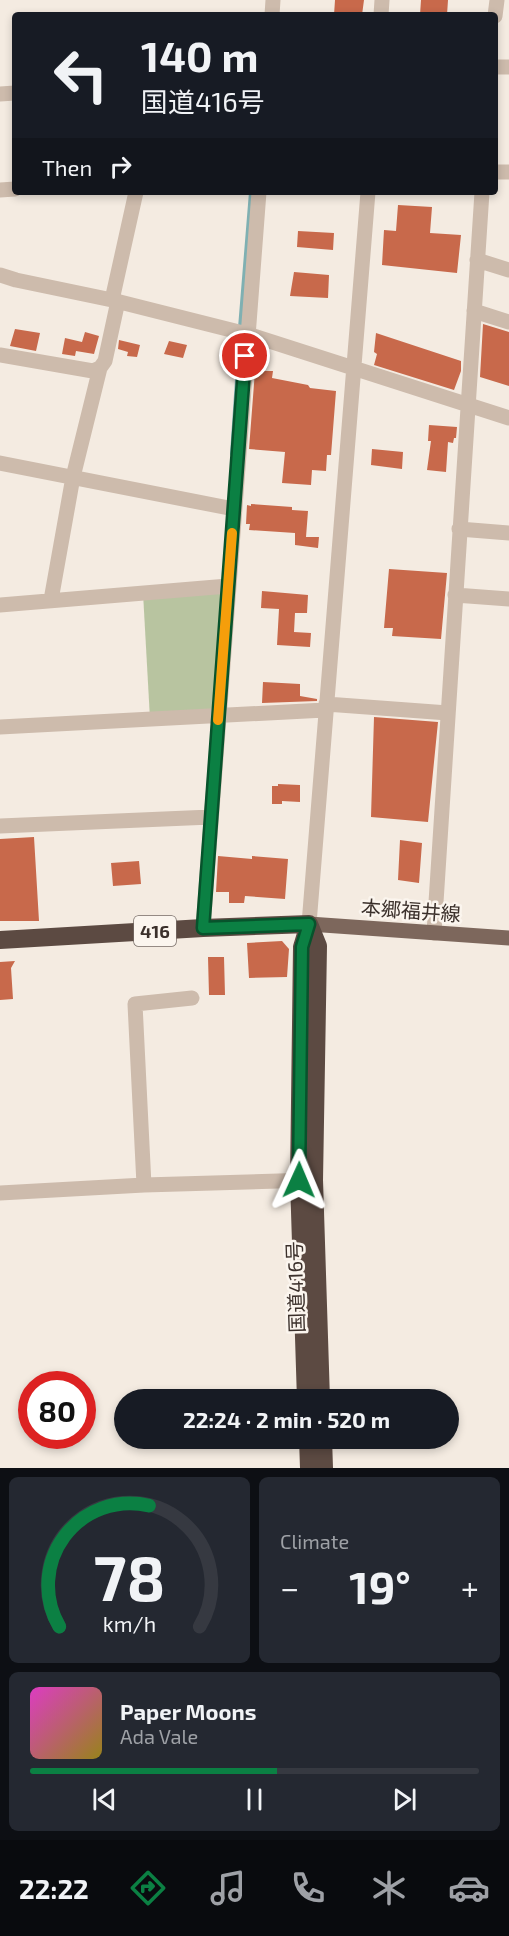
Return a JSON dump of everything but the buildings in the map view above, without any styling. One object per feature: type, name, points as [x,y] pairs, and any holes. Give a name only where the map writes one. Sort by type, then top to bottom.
[{"type":"highway","name":"416","points":[[0,940],[309,924]]},
{"type":"highway","name":"国道416号","points":[[306,1389],[307,1180],[318,946],[309,924]]},
{"type":"highway","name":"国道416号","points":[[307,1180],[320,1389]]},
{"type":"highway","points":[[308,1449],[309,1468]]},
{"type":"highway","points":[[323,1449],[324,1468]]},
{"type":"main road","name":"本郷福井線","points":[[309,924],[509,938]]},
{"type":"street","points":[[51,600],[73,477],[100,368],[105,361],[135,195]]},
{"type":"street","points":[[203,928],[259,195]]},
{"type":"street","points":[[309,924],[368,195]]},
{"type":"street","points":[[434,933],[482,195]]},
{"type":"street","points":[[477,260],[509,270]]},
{"type":"street","points":[[0,275],[247,334],[509,418]]},
{"type":"street","points":[[474,311],[509,322]]},
{"type":"street","points":[[0,355],[93,371],[100,368]]},
{"type":"street","points":[[0,463],[234,508]]},
{"type":"street","points":[[459,528],[509,532]]},
{"type":"street","points":[[0,604],[228,586]]},
{"type":"street","points":[[455,594],[509,599]]},
{"type":"street","points":[[0,727],[219,716],[326,707],[448,713]]},
{"type":"street","points":[[0,826],[211,817]]},
{"type":"street","points":[[144,1185],[135,1004],[192,998]]},
{"type":"street","points":[[0,1193],[144,1185],[307,1180]]},
{"type":"green space","points":[[228,586],[219,716],[150,719],[143,593]]},
{"type":"waterway","points":[[240,328],[251,195]]},
{"type":"waterway","points":[[232,454],[240,335]]},
{"type":"slow traffic","points":[[218,720],[232,533]]},
{"type":"route","points":[[245,356],[203,928],[309,924],[302,947],[299,1180]]}]
